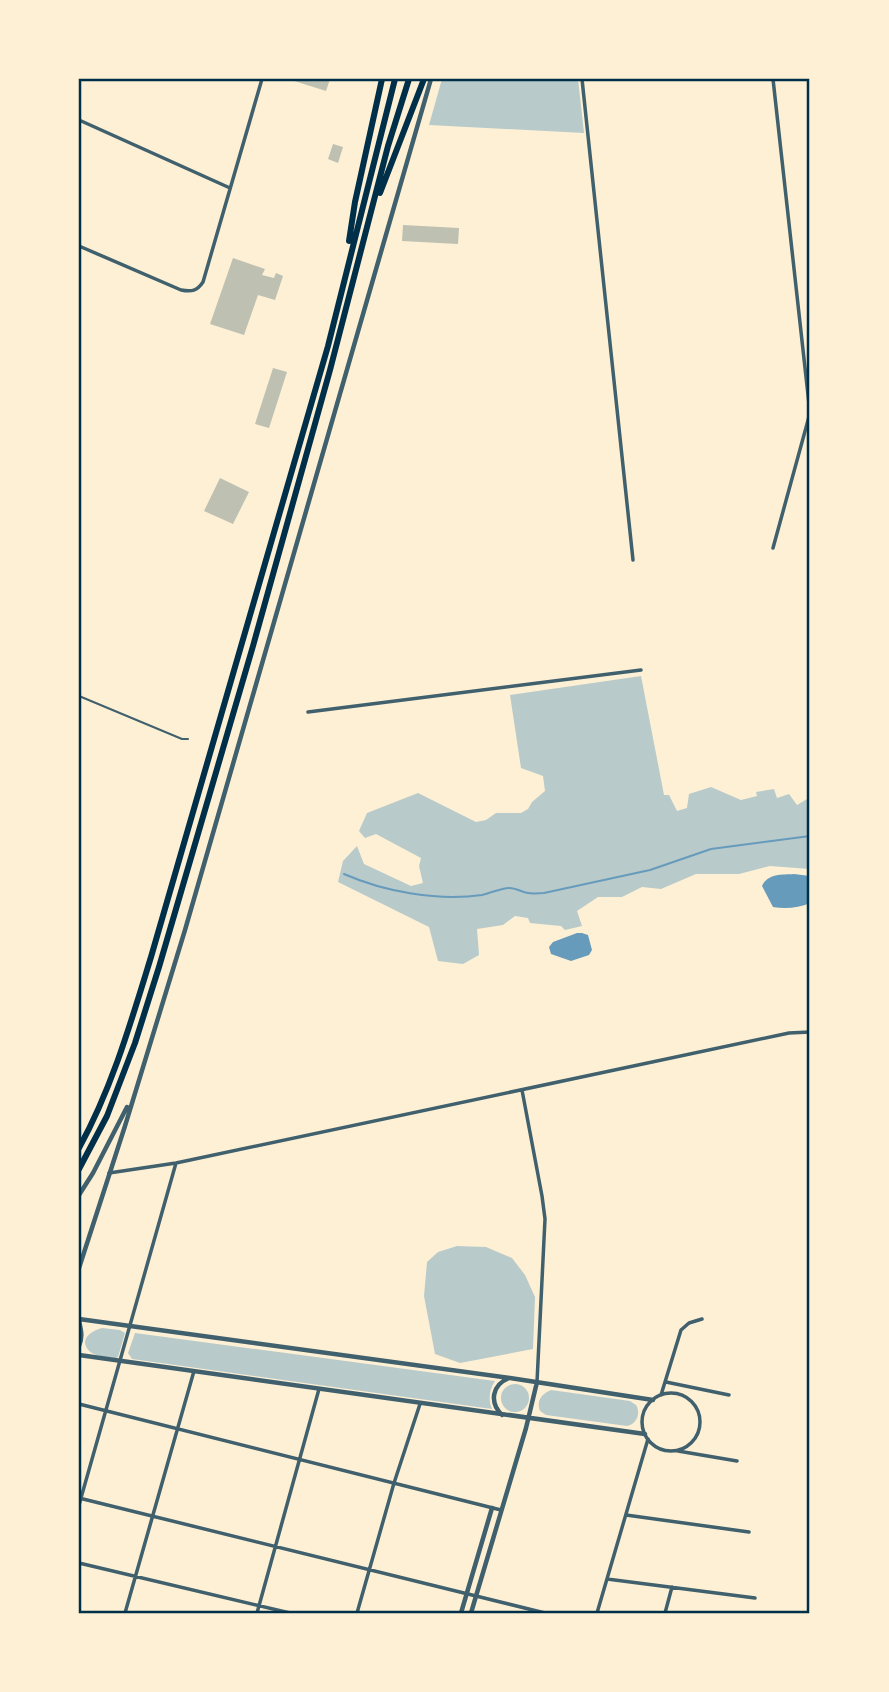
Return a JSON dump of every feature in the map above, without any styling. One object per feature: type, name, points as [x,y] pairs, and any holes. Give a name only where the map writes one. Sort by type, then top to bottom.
[{"type":"highway","points":[[344,278],[355,202],[382,79]]},
{"type":"highway","points":[[79,1148],[108,1087],[151,957],[328,346],[395,79]]},
{"type":"highway","points":[[79,1168],[107,1116],[135,1043],[159,967],[253,646],[330,370],[388,146],[409,79]]},
{"type":"highway","points":[[370,221],[424,79]]},
{"type":"street","points":[[79,246],[181,290],[198,290],[204,282],[262,79]]},
{"type":"street","points":[[79,1268],[185,930],[431,79]]},
{"type":"street","points":[[582,79],[633,560]]},
{"type":"street","points":[[773,79],[810,412],[773,548]]},
{"type":"street","points":[[79,120],[230,188]]},
{"type":"street","points":[[308,712],[641,670]]},
{"type":"street","points":[[109,1174],[176,1163],[789,1032],[810,1032]]},
{"type":"street","points":[[471,1613],[537,1382],[545,1219],[522,1090]]},
{"type":"street","points":[[79,1195],[133,1097]]},
{"type":"street","points":[[79,1504],[176,1163]]},
{"type":"street","points":[[661,1395],[681,1330],[689,1323],[702,1319]]},
{"type":"street","points":[[79,1346],[82,1331],[79,1320],[653,1400]]},
{"type":"street","points":[[79,1355],[646,1436]]},
{"type":"street","points":[[125,1613],[194,1371]]},
{"type":"street","points":[[502,1415],[494,1404],[495,1390],[504,1380],[510,1378]]},
{"type":"street","points":[[666,1382],[729,1395]]},
{"type":"street","points":[[257,1613],[319,1389]]},
{"type":"street","points":[[672,1450],[685,1447],[693,1441],[700,1424],[699,1415],[689,1399],[671,1393],[661,1395],[647,1407],[642,1425],[646,1436],[657,1447],[672,1450],[737,1461]]},
{"type":"street","points":[[79,1404],[502,1510]]},
{"type":"street","points":[[357,1613],[420,1404]]},
{"type":"street","points":[[597,1613],[646,1436]]},
{"type":"street","points":[[80,1498],[545,1613]]},
{"type":"street","points":[[461,1613],[492,1508]]},
{"type":"street","points":[[626,1515],[748,1532]]},
{"type":"street","points":[[79,1563],[290,1613]]},
{"type":"street","points":[[607,1578],[755,1598]]},
{"type":"street","points":[[666,1613],[672,1587]]},
{"type":"lane","points":[[79,696],[182,739],[188,739]]},
{"type":"shaded area","points":[[442,79],[578,79],[584,133],[429,125]]},
{"type":"shaded area","points":[[641,676],[664,795],[669,795],[677,811],[687,808],[689,794],[711,787],[741,800],[757,796],[756,792],[774,789],[777,798],[789,794],[797,805],[807,799],[810,802],[810,869],[770,866],[739,874],[696,874],[661,889],[642,887],[622,897],[598,897],[577,911],[582,926],[565,930],[561,926],[530,923],[528,918],[515,916],[503,925],[477,929],[479,955],[463,964],[438,961],[429,927],[338,882],[343,861],[357,846],[364,864],[411,886],[423,883],[419,866],[421,858],[376,834],[365,838],[359,831],[367,813],[418,793],[476,822],[486,820],[496,813],[521,813],[545,791],[543,776],[521,768],[510,695]]},
{"type":"shaded area","points":[[457,1246],[486,1247],[512,1258],[525,1275],[535,1297],[533,1349],[460,1363],[435,1354],[424,1296],[427,1262],[438,1252]]},
{"type":"shaded area","points":[[102,1328],[125,1333],[118,1357],[97,1355],[85,1345],[86,1338]]},
{"type":"shaded area","points":[[135,1333],[495,1381],[490,1395],[492,1409],[132,1359],[128,1353]]},
{"type":"shaded area","points":[[515,1384],[525,1388],[529,1398],[525,1408],[515,1412],[505,1408],[501,1398],[505,1388]]},
{"type":"shaded area","points":[[551,1390],[630,1401],[636,1405],[637,1418],[627,1426],[546,1415],[540,1411],[539,1401]]},
{"type":"water","points":[[776,876],[810,876],[810,903],[792,908],[773,907],[762,886],[768,879]]},
{"type":"water","points":[[577,933],[588,935],[592,950],[589,955],[571,961],[551,954],[549,947],[553,942]]},
{"type":"building","points":[[288,79],[330,79],[326,91]]},
{"type":"building","points":[[333,144],[343,147],[338,163],[328,159]]},
{"type":"building","points":[[403,225],[459,228],[458,244],[402,241]]},
{"type":"building","points":[[233,258],[265,269],[262,275],[274,278],[276,273],[283,276],[275,300],[258,295],[244,335],[210,324]]},
{"type":"building","points":[[273,368],[287,372],[269,428],[255,424]]},
{"type":"building","points":[[220,478],[249,492],[233,524],[204,511]]},
{"type":"waterway","points":[[344,874],[377,886],[429,896],[465,897],[511,888],[528,893],[544,893],[650,870],[711,849],[810,836]]}]
